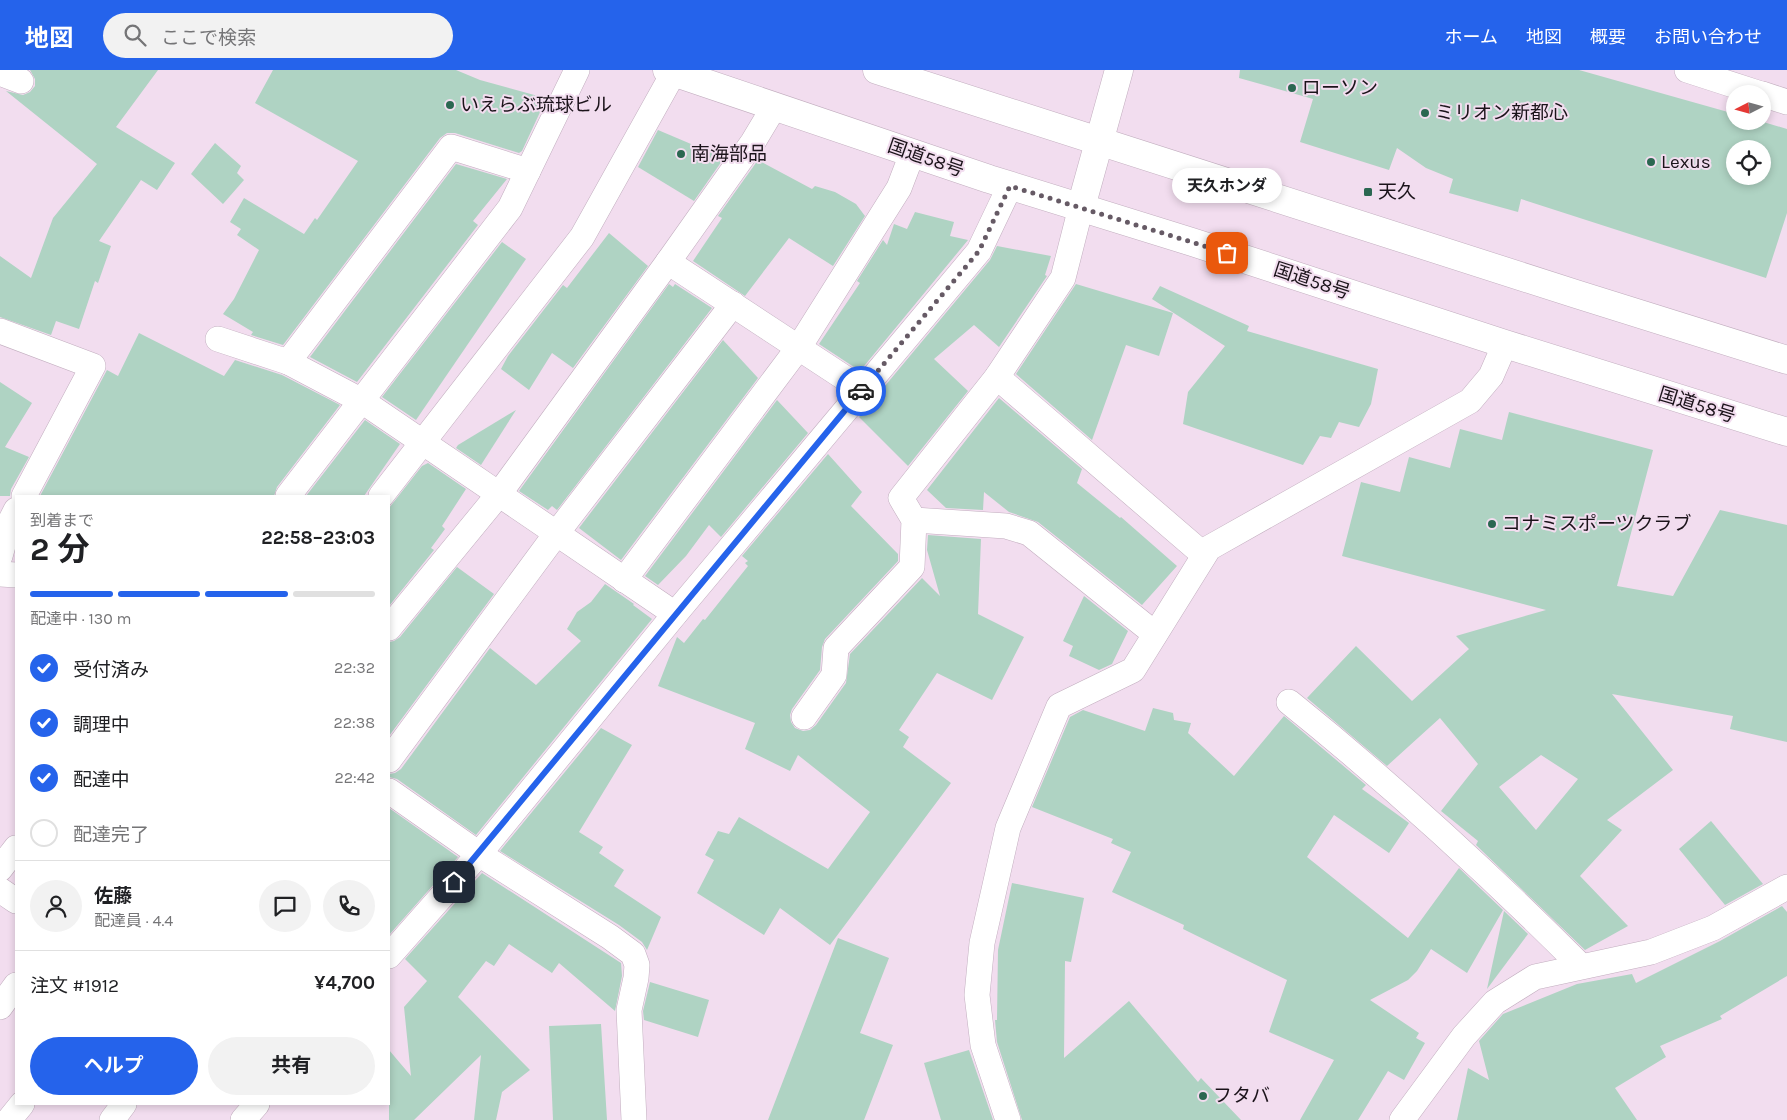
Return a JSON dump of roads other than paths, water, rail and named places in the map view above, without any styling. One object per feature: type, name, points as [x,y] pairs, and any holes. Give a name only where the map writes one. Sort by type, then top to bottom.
[{"type":"main road","points":[[877,70],[1787,360]]},
{"type":"main road","points":[[1081,207],[1118,70]]},
{"type":"main road","name":"国道58号","points":[[670,71],[1010,186],[1787,432]]},
{"type":"street","points":[[289,495],[510,208],[577,70]]},
{"type":"street","points":[[1687,70],[1734,85]]},
{"type":"street","points":[[382,495],[582,237],[670,71]]},
{"type":"street","points":[[1771,97],[1787,102]]},
{"type":"street","points":[[390,627],[498,494],[668,262],[753,142],[774,107]]},
{"type":"street","points":[[288,362],[451,147],[528,171]]},
{"type":"street","points":[[624,580],[799,347],[899,188],[912,154]]},
{"type":"street","points":[[390,955],[479,854],[675,614],[979,251],[1010,186]]},
{"type":"street","points":[[804,717],[834,675],[836,648],[912,567],[914,520],[901,498],[997,377],[1063,278],[1081,207]]},
{"type":"street","points":[[668,262],[862,390]]},
{"type":"street","points":[[390,759],[556,534],[733,304]]},
{"type":"street","points":[[0,331],[93,366],[25,495]]},
{"type":"street","points":[[218,339],[288,362],[362,401],[675,614]]},
{"type":"street","points":[[1008,1120],[983,1045],[977,995],[982,943],[1008,828],[1059,706],[1133,670],[1209,548],[1470,401],[1491,376],[1505,344]]},
{"type":"street","points":[[997,377],[1204,555]]},
{"type":"street","points":[[0,556],[8,517]]},
{"type":"street","points":[[914,520],[1006,526],[1029,533],[1155,634]]},
{"type":"street","points":[[0,574],[15,575]]},
{"type":"street","points":[[1289,702],[1358,758],[1505,890],[1581,966]]},
{"type":"street","points":[[390,792],[479,854],[610,937],[633,954],[636,965],[636,978],[629,1010],[634,1120]]},
{"type":"street","points":[[0,869],[15,849]]},
{"type":"street","points":[[1402,1120],[1464,1036],[1495,1002],[1535,977],[1651,952],[1713,928],[1787,887]]},
{"type":"street","points":[[0,890],[15,900]]},
{"type":"street","points":[[0,1006],[15,986]]},
{"type":"street","points":[[9,1120],[21,1105]]},
{"type":"street","points":[[112,1120],[123,1105]]},
{"type":"street","points":[[243,1120],[257,1105]]},
{"type":"place","name":"ローソン","points":[[1292,88]]},
{"type":"place","name":"いえらぶ琉球ビル","points":[[450,105]]},
{"type":"place","name":"ミリオン新都心","points":[[1425,113]]},
{"type":"place","name":"南海部品","points":[[681,154]]},
{"type":"place","name":"Lexus","points":[[1651,162]]},
{"type":"place","name":"天久","points":[[1368,192]]},
{"type":"place","name":"天久ホンダ","points":[[1227,253]]},
{"type":"place","name":"コナミスポーツクラブ","points":[[1492,524]]},
{"type":"place","name":"フタバ","points":[[1203,1096]]}]
